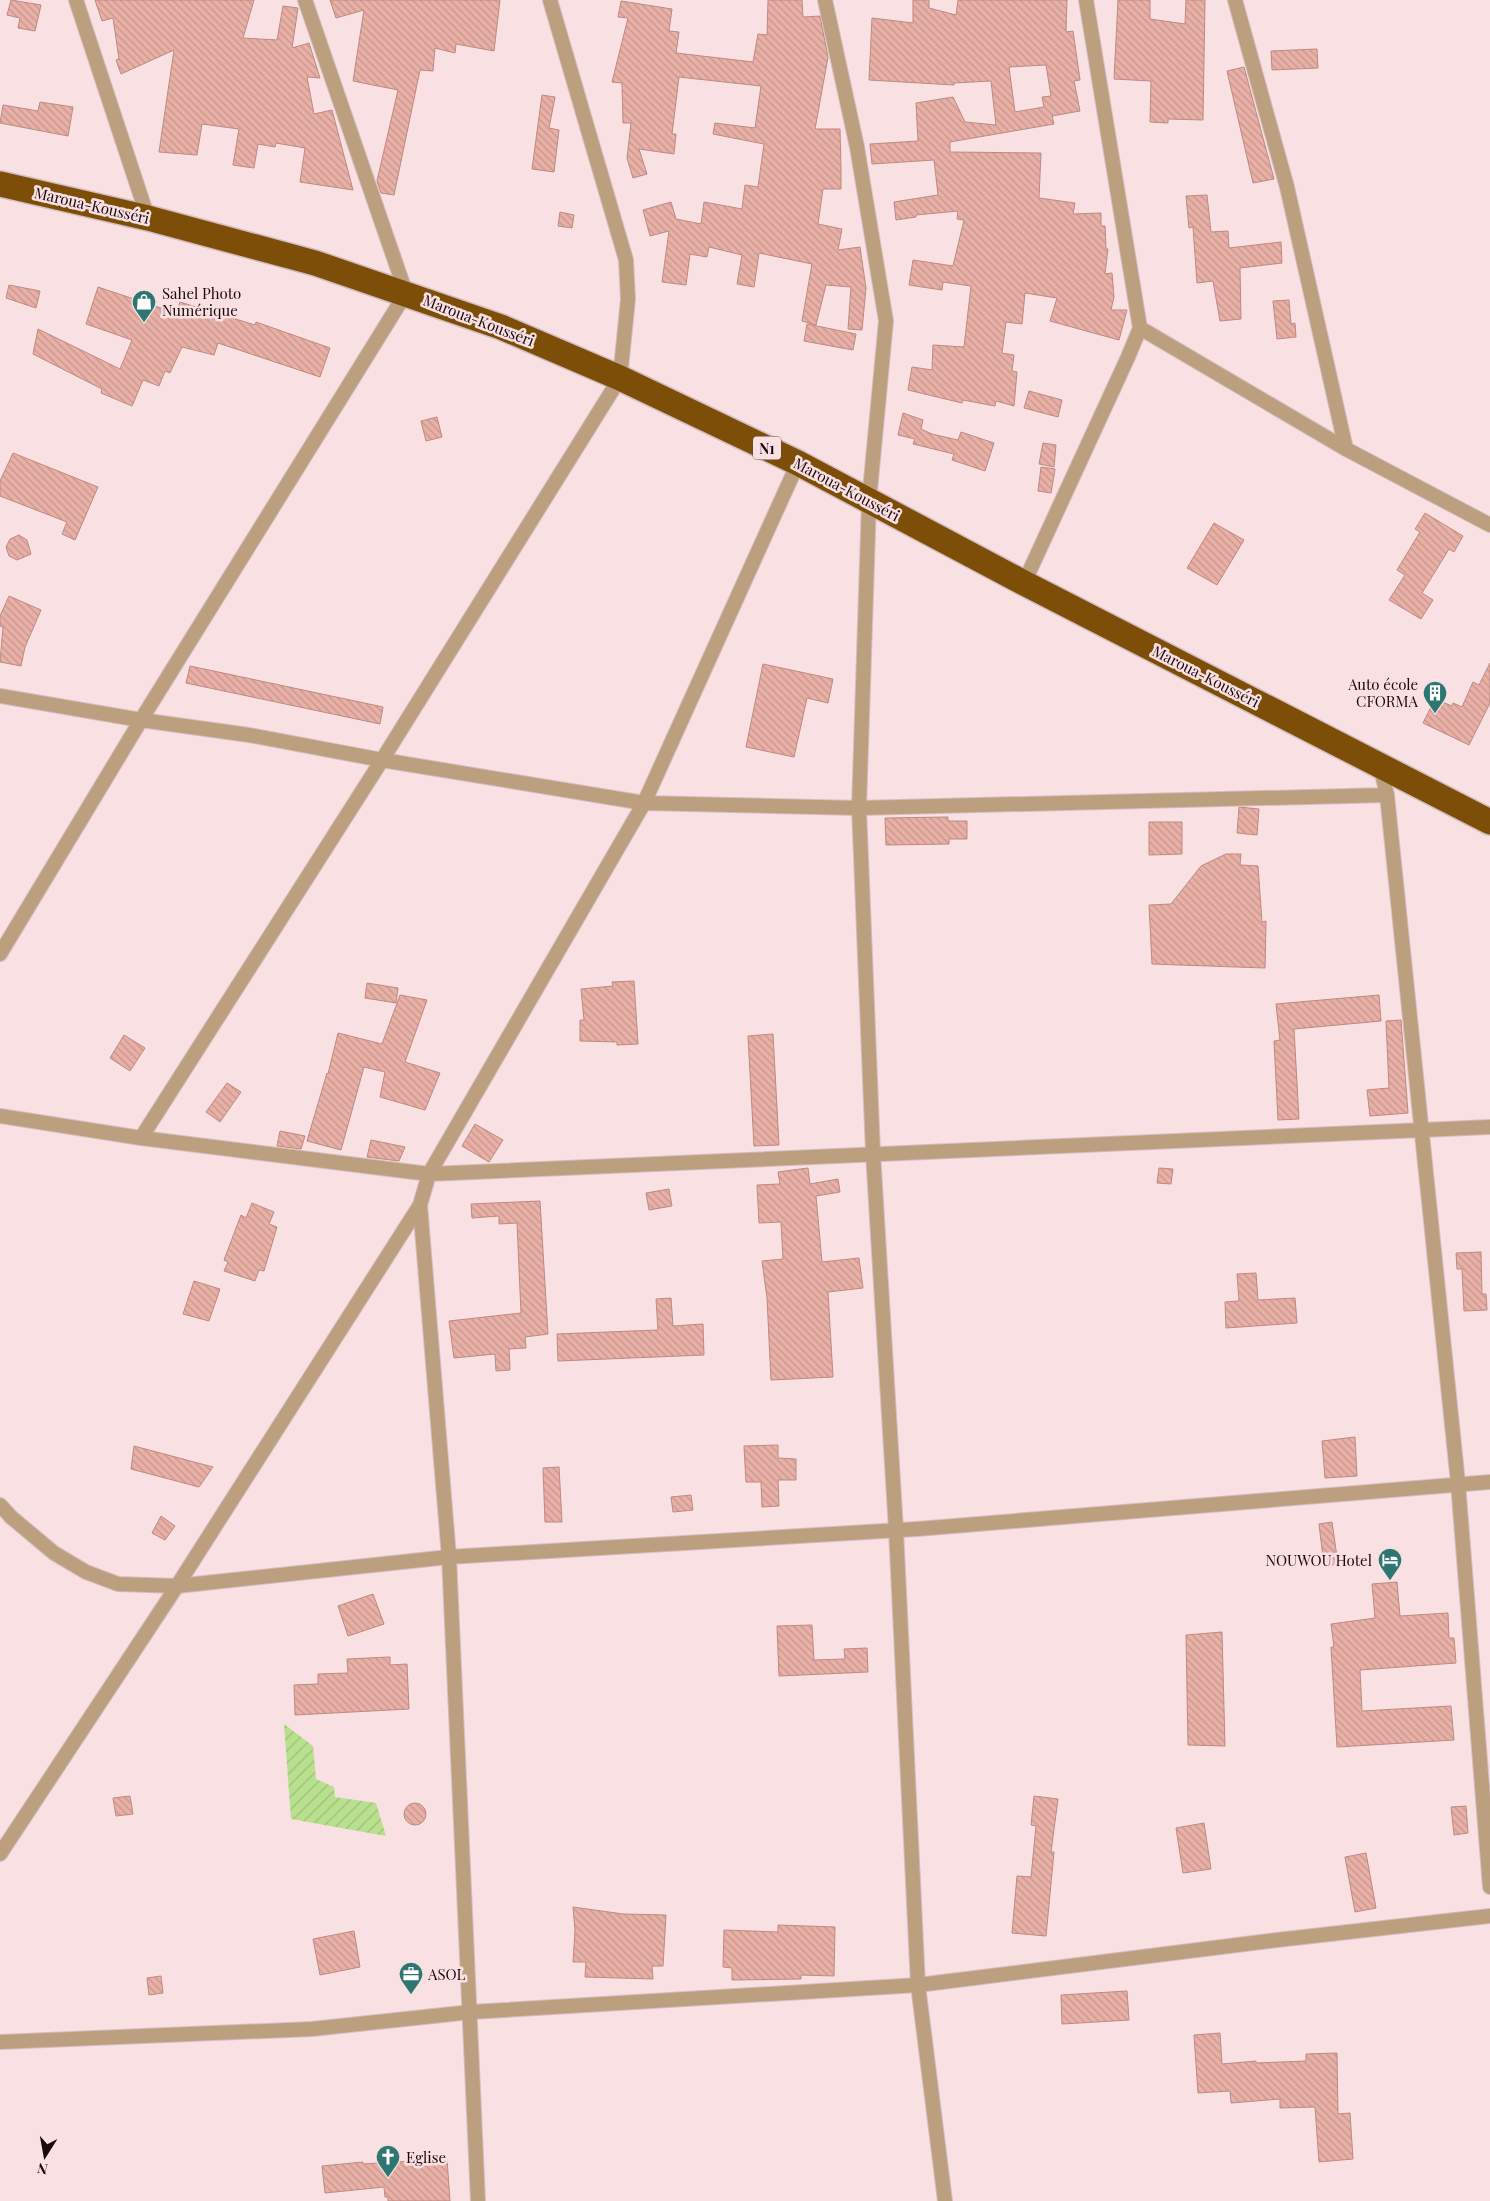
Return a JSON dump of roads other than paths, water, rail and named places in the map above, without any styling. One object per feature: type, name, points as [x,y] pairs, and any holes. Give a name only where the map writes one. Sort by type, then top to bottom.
[{"type":"highway","name":"Maroua-Kousséri","points":[[0,184],[148,218],[315,263],[501,327],[620,378],[798,463],[1024,583],[1490,822]]},
{"type":"street","points":[[76,0],[148,218]]},
{"type":"street","points":[[0,954],[141,720],[406,293],[305,0]]},
{"type":"street","points":[[141,1138],[382,760],[620,378],[628,299],[626,260],[550,0]]},
{"type":"street","points":[[825,0],[857,147],[886,321],[869,501],[859,808],[873,1153],[896,1530],[918,1984],[945,2201]]},
{"type":"street","points":[[1024,583],[1140,328],[1086,0]]},
{"type":"street","points":[[1235,0],[1287,187],[1346,449]]},
{"type":"street","points":[[1140,328],[1346,449],[1490,524]]},
{"type":"street","points":[[0,1854],[177,1586],[420,1205],[428,1174],[644,803],[798,463]]},
{"type":"street","points":[[0,696],[141,720],[250,735],[382,760],[644,803],[859,808],[1387,795]]},
{"type":"street","points":[[1380,765],[1387,795],[1458,1483],[1490,1887]]},
{"type":"street","points":[[0,1116],[141,1138],[428,1174],[1490,1127]]},
{"type":"street","points":[[420,1205],[449,1557],[471,2012],[478,2201]]},
{"type":"street","points":[[0,1506],[54,1553],[86,1572],[118,1584],[177,1586],[449,1557],[896,1530],[1458,1483],[1490,1482]]},
{"type":"street","points":[[0,2042],[312,2029],[471,2012],[918,1984],[1490,1916]]},
{"type":"place","name":"Sahel Photo Numérique","points":[[144,323]]},
{"type":"place","name":"Auto école CFORMA","points":[[1435,714]]},
{"type":"place","name":"NOUWOU Hotel","points":[[1390,1581]]},
{"type":"place","name":"ASOL","points":[[411,1995]]},
{"type":"place","name":"Eglise","points":[[388,2178]]}]
